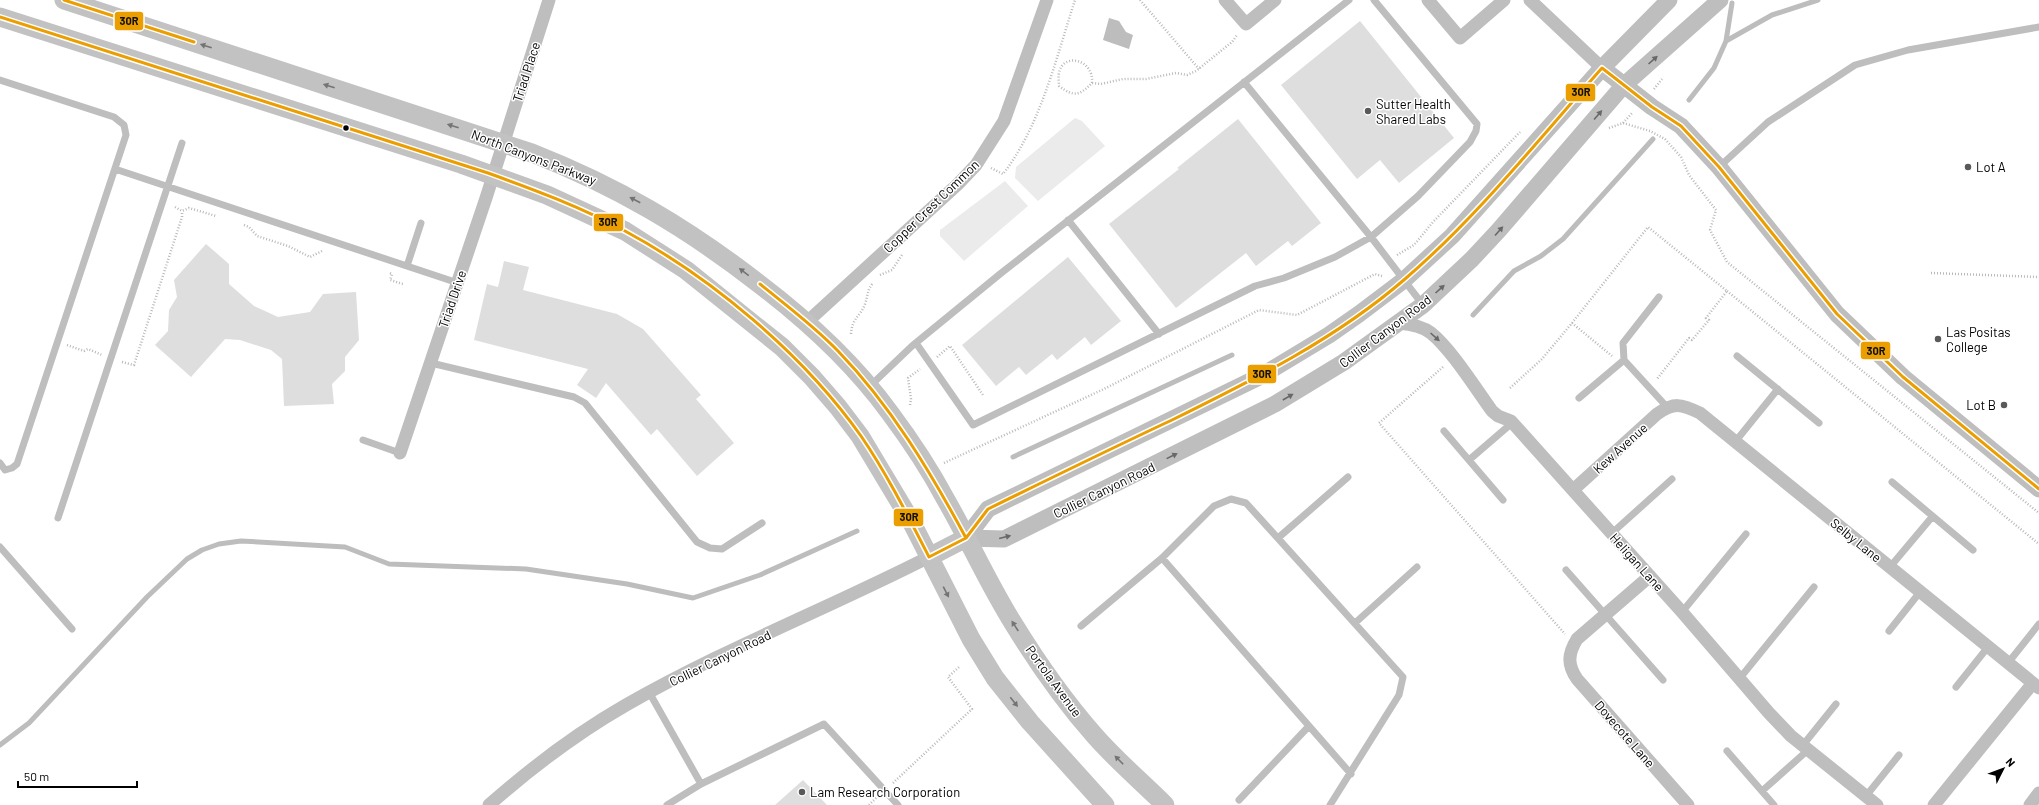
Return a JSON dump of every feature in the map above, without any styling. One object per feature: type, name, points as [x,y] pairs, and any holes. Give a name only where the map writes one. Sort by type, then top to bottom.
[{"type":"main road","name":"North Canyons Parkway","points":[[64,0],[88,4],[503,143],[595,179],[640,203],[707,244],[807,322],[838,352],[870,386],[912,445],[929,471],[966,538]]},
{"type":"main road","points":[[0,17],[493,176],[547,195],[625,231],[686,270],[721,296],[782,347],[817,383],[860,436],[911,521],[971,639],[995,678],[1030,722],[1105,805]]},
{"type":"main road","name":"Collier Canyon Road","points":[[929,557],[966,538]]},
{"type":"main road","name":"Portola Avenue","points":[[966,538],[1012,621],[1062,694],[1095,736],[1165,805]]},
{"type":"street","name":"Triad Place","points":[[503,143],[549,0]]},
{"type":"street","name":"Copper Crest Common","points":[[807,322],[958,184],[980,160],[1004,121],[1047,0]]},
{"type":"street","points":[[1225,0],[1246,24],[1275,0]]},
{"type":"street","points":[[1428,0],[1460,38],[1504,0]]},
{"type":"street","points":[[1530,0],[1623,86],[1681,126],[1719,167],[1837,314],[1903,377],[2039,489]]},
{"type":"street","name":"Collier Canyon Road","points":[[966,538],[988,509],[1261,376],[1329,335],[1404,280],[1452,236],[1602,68],[1668,0]]},
{"type":"street","name":"Collier Canyon Road","points":[[966,538],[1004,539],[1239,423],[1312,383],[1400,323],[1423,305],[1472,259],[1499,230],[1623,86],[1720,0]]},
{"type":"street","name":"Triad Drive","points":[[400,453],[458,283],[503,143]]},
{"type":"street","name":"Heligan Lane","points":[[1400,323],[1415,325],[1430,333],[1441,343],[1492,411],[1498,416],[1512,422],[1682,612],[1769,713],[1805,748],[1876,805]]},
{"type":"street","name":"Selby Lane","points":[[1667,407],[1677,405],[1685,406],[1700,413],[2036,686]]},
{"type":"street","name":"Kew Avenue","points":[[1573,490],[1657,414],[1667,407]]},
{"type":"street","name":"Collier Canyon Road","points":[[489,805],[549,756],[619,709],[649,692],[929,557]]},
{"type":"street","points":[[1574,644],[1650,576]]},
{"type":"street","name":"Dovecote Lane","points":[[1574,644],[1569,658],[1571,670],[1577,679],[1688,805]]},
{"type":"street","points":[[1934,805],[2036,686]]},
{"type":"street","points":[[2030,805],[2039,793]]},
{"type":"lane","points":[[870,386],[916,343],[1068,220],[1349,0]]},
{"type":"lane","points":[[916,343],[973,425],[1255,286],[1284,278],[1335,258],[1371,237],[1418,196],[1470,142],[1476,131],[1477,124],[1374,0]]},
{"type":"lane","points":[[1719,167],[1768,122],[1855,65],[1908,50],[2039,27]]},
{"type":"lane","points":[[0,80],[114,117],[124,125],[126,135],[17,464],[12,468],[5,470],[0,463]]},
{"type":"lane","points":[[1244,82],[1371,237],[1423,305]]},
{"type":"lane","points":[[58,518],[182,143]]},
{"type":"lane","points":[[115,169],[458,283]]},
{"type":"lane","points":[[1068,220],[1159,334]]},
{"type":"lane","points":[[407,266],[421,223]]},
{"type":"lane","points":[[1579,398],[1622,361],[1623,343],[1659,297]]},
{"type":"lane","points":[[1737,356],[1819,423]]},
{"type":"lane","points":[[1622,361],[1667,407]]},
{"type":"lane","points":[[431,363],[574,397],[585,403],[697,542],[710,548],[722,549],[762,523]]},
{"type":"lane","points":[[1735,442],[1778,389]]},
{"type":"lane","points":[[1469,460],[1512,422]]},
{"type":"lane","points":[[1444,431],[1503,500]]},
{"type":"lane","points":[[362,440],[400,453]]},
{"type":"lane","points":[[1278,538],[1348,477]]},
{"type":"lane","points":[[1612,534],[1672,479]]},
{"type":"lane","points":[[1892,482],[1973,550]]},
{"type":"lane","points":[[1082,626],[1162,558],[1214,506],[1231,499],[1246,503],[1404,677],[1399,695],[1351,774],[1330,805]]},
{"type":"lane","points":[[1890,567],[1932,517]]},
{"type":"lane","points":[[1682,612],[1746,534]]},
{"type":"lane","points":[[0,547],[72,628]]},
{"type":"lane","points":[[1162,558],[1351,774]]},
{"type":"lane","points":[[1355,623],[1417,567]]},
{"type":"lane","points":[[1566,570],[1663,680]]},
{"type":"lane","points":[[1740,678],[1814,587]]},
{"type":"lane","points":[[1889,631],[1920,592]]},
{"type":"lane","points":[[2008,663],[2039,624]]},
{"type":"lane","points":[[1956,687],[1988,647]]},
{"type":"lane","points":[[649,692],[701,784]]},
{"type":"lane","points":[[1762,791],[1805,748],[1836,704]]},
{"type":"lane","points":[[667,805],[701,784],[824,724],[898,805]]},
{"type":"lane","points":[[1239,800],[1309,726]]},
{"type":"lane","points":[[1727,751],[1774,805]]},
{"type":"lane","points":[[1866,796],[1899,755]]},
{"type":"path","points":[[1140,0],[1199,69]]},
{"type":"path","points":[[1092,83],[1101,84],[1123,79],[1146,80],[1176,73],[1187,75],[1199,69],[1232,42],[1246,24]]},
{"type":"path","points":[[1075,61],[1084,62],[1090,69],[1093,76],[1092,83],[1084,91],[1078,94],[1067,92],[1059,86],[1060,71],[1066,63],[1075,61]]},
{"type":"path","points":[[1052,68],[1060,71]]},
{"type":"path","points":[[1605,133],[1609,128],[1623,123],[1650,131],[1665,139],[1681,157],[1689,175],[1716,210],[1710,230],[1727,262],[2039,513]]},
{"type":"path","points":[[1400,252],[1414,245],[1433,222],[1520,132]]},
{"type":"path","points":[[175,207],[182,211]]},
{"type":"path","points":[[182,211],[189,208],[218,217]]},
{"type":"path","points":[[57,343],[66,344],[84,351],[88,349],[134,365],[182,217],[182,211]]},
{"type":"path","points":[[237,223],[249,227],[257,236],[288,246],[310,257],[321,251],[327,253]]},
{"type":"path","points":[[384,271],[392,274],[390,280],[403,284]]},
{"type":"path","points":[[1931,273],[2039,277]]},
{"type":"path","points":[[929,471],[1104,389],[1259,310],[1296,315],[1375,274],[1404,280]]},
{"type":"path","points":[[1727,291],[2039,544]]},
{"type":"path","points":[[1510,388],[1542,360],[1572,323],[1622,361]]},
{"type":"path","points":[[1444,367],[1378,423],[1574,644]]},
{"type":"path","points":[[868,805],[972,709],[948,678],[959,667]]},
{"type":"shaded area","points":[[1109,18],[1119,21],[1126,32],[1133,35],[1129,49],[1103,40]]},
{"type":"shaded area","points":[[1075,118],[1082,121],[1105,146],[1038,201],[1015,178],[1016,167]]},
{"type":"shaded area","points":[[1005,181],[1028,206],[964,261],[940,236],[940,230]]},
{"type":"building","name":"Sutter Health Shared Labs","points":[[1360,21],[1454,138],[1399,183],[1380,160],[1357,179],[1281,85]]},
{"type":"building","points":[[1238,119],[1321,223],[1292,246],[1288,241],[1256,266],[1246,253],[1176,308],[1109,224],[1179,169],[1177,168]]},
{"type":"building","points":[[206,244],[229,264],[229,284],[254,306],[278,317],[310,312],[323,294],[356,292],[359,340],[345,357],[345,371],[332,384],[334,404],[284,406],[282,359],[271,350],[240,340],[225,339],[191,377],[155,345],[168,331],[169,310],[177,297],[174,280]]},
{"type":"building","points":[[1068,257],[1121,321],[1091,345],[1085,337],[1057,360],[1052,354],[1026,375],[1019,367],[996,386],[962,345]]},
{"type":"building","points":[[504,261],[529,267],[523,290],[617,314],[643,329],[701,395],[696,399],[734,443],[697,476],[657,429],[651,435],[606,383],[596,398],[577,385],[588,369],[474,340],[487,284],[498,287]]},
{"type":"building","name":"Lam Research Corporation","points":[[803,780],[827,805],[775,805]]},
{"type":"waterway","points":[[1726,41],[1772,15],[1818,0]]},
{"type":"waterway","points":[[1689,100],[1714,68],[1726,41],[1732,3]]},
{"type":"waterway","points":[[1473,315],[1514,271],[1541,256],[1563,239],[1653,139]]},
{"type":"waterway","points":[[1013,457],[1232,355]]},
{"type":"waterway","points":[[0,745],[29,723],[147,597],[187,559],[202,550],[219,544],[241,541],[345,547],[389,564],[526,569],[627,584],[693,598],[760,575],[857,531]]},
{"type":"transit line","name":"30R","points":[[64,0],[194,42]]},
{"type":"transit line","name":"30R","points":[[0,17],[488,173],[540,192],[592,214],[658,250],[723,295],[754,320],[784,347],[812,376],[838,406],[871,450],[897,495],[929,557],[966,538],[988,509],[1233,390],[1293,357],[1351,321],[1405,279],[1457,230],[1507,177],[1602,68],[1652,107],[1681,126],[1719,167],[1837,314],[1903,377],[2039,489]]},
{"type":"transit line","name":"30R","points":[[760,284],[800,316],[829,342],[875,394],[924,464],[966,538]]},
{"type":"place","name":"Sutter Health Shared Labs","points":[[1368,111]]},
{"type":"place","name":"Lot A","points":[[1968,167]]},
{"type":"place","name":"Las Positas College","points":[[1938,339]]},
{"type":"place","name":"Lot B","points":[[2004,405]]},
{"type":"place","name":"Lam Research Corporation","points":[[802,792]]}]
